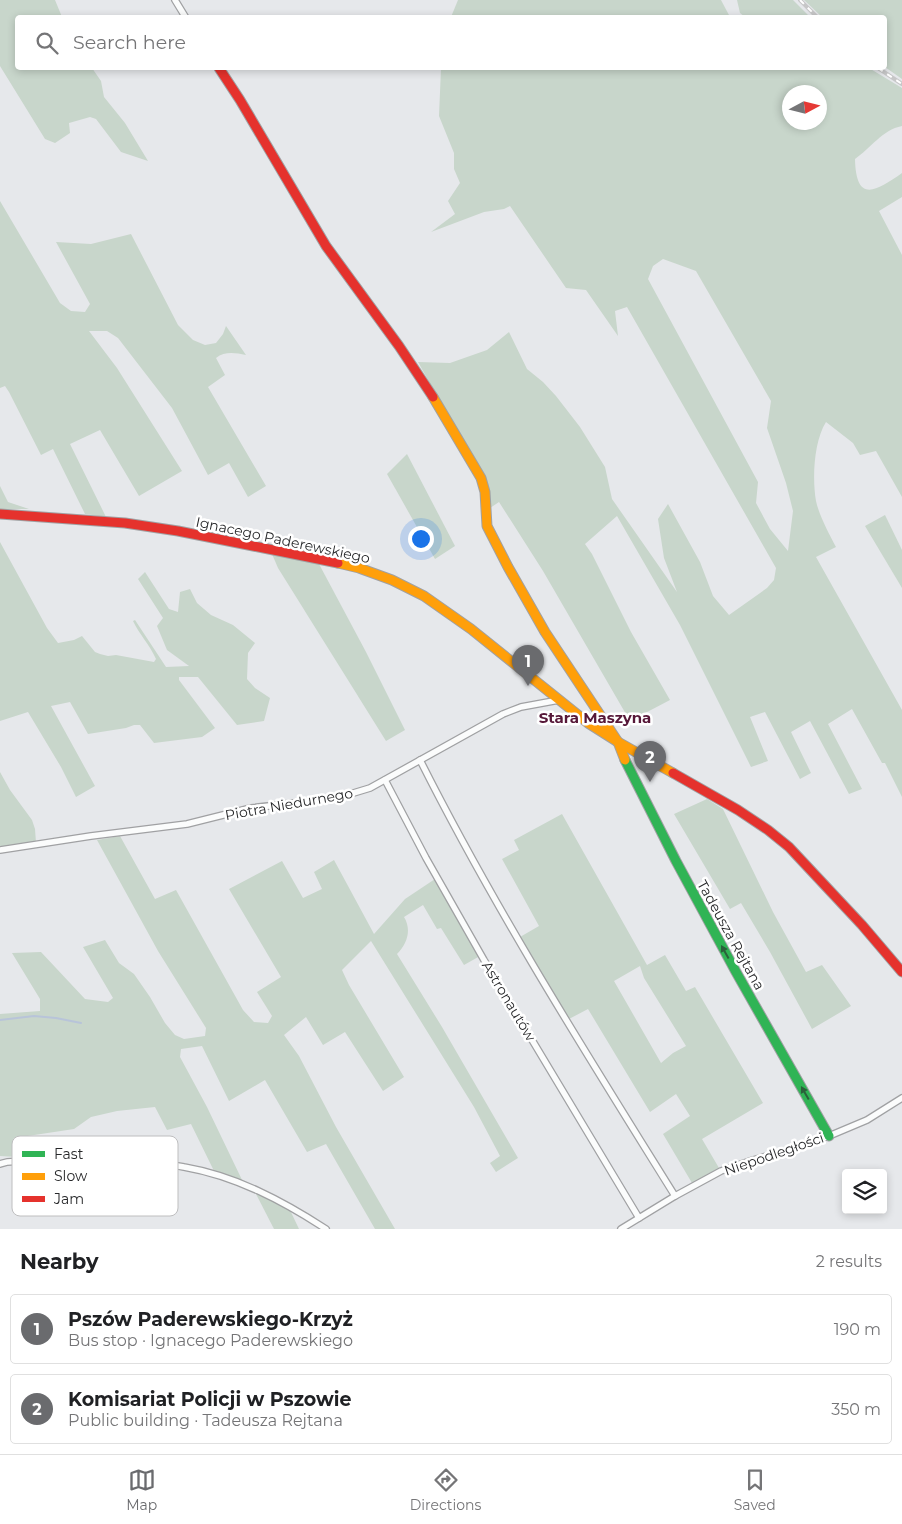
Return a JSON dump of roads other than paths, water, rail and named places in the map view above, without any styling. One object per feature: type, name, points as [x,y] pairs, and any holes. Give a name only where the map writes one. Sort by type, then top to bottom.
[{"type":"street","points":[[175,0],[184,15]]},
{"type":"street","points":[[220,70],[245,108],[326,246],[410,362],[481,478],[485,492],[487,526],[508,568],[545,632],[618,742]]},
{"type":"street","name":"Ignacego Paderewskiego","points":[[0,514],[74,518],[149,526],[301,555],[367,571],[392,580],[424,596],[471,629],[588,723],[738,810],[768,830],[789,847],[902,972]]},
{"type":"street","name":"Piotra Niedurnego","points":[[0,850],[187,824],[251,808],[337,798],[366,790],[503,714],[521,707],[560,700]]},
{"type":"street","name":"Tadeusza Rejtana","points":[[618,742],[620,751],[648,808],[736,972],[829,1136]]},
{"type":"street","points":[[420,760],[451,821],[540,978],[674,1196]]},
{"type":"street","name":"Astronautów","points":[[385,780],[426,858],[484,960],[640,1218]]},
{"type":"street","name":"Niepodległości","points":[[621,1229],[674,1196],[721,1171],[829,1136],[867,1120],[902,1098]]},
{"type":"street","points":[[178,1166],[238,1182],[255,1189],[287,1205],[326,1229]]},
{"type":"waterway","points":[[0,1020],[34,1016],[81,1023]]},
{"type":"railway","points":[[800,0],[815,15]]},
{"type":"railway","points":[[881,70],[902,84]]},
{"type":"place","name":"Pszów Paderewskiego-Krzyż","points":[[528,686]]},
{"type":"place","name":"Komisariat Policji w Pszowie","points":[[650,782]]},
{"type":"district","name":"Stara Maszyna","points":[[595,718]]}]
